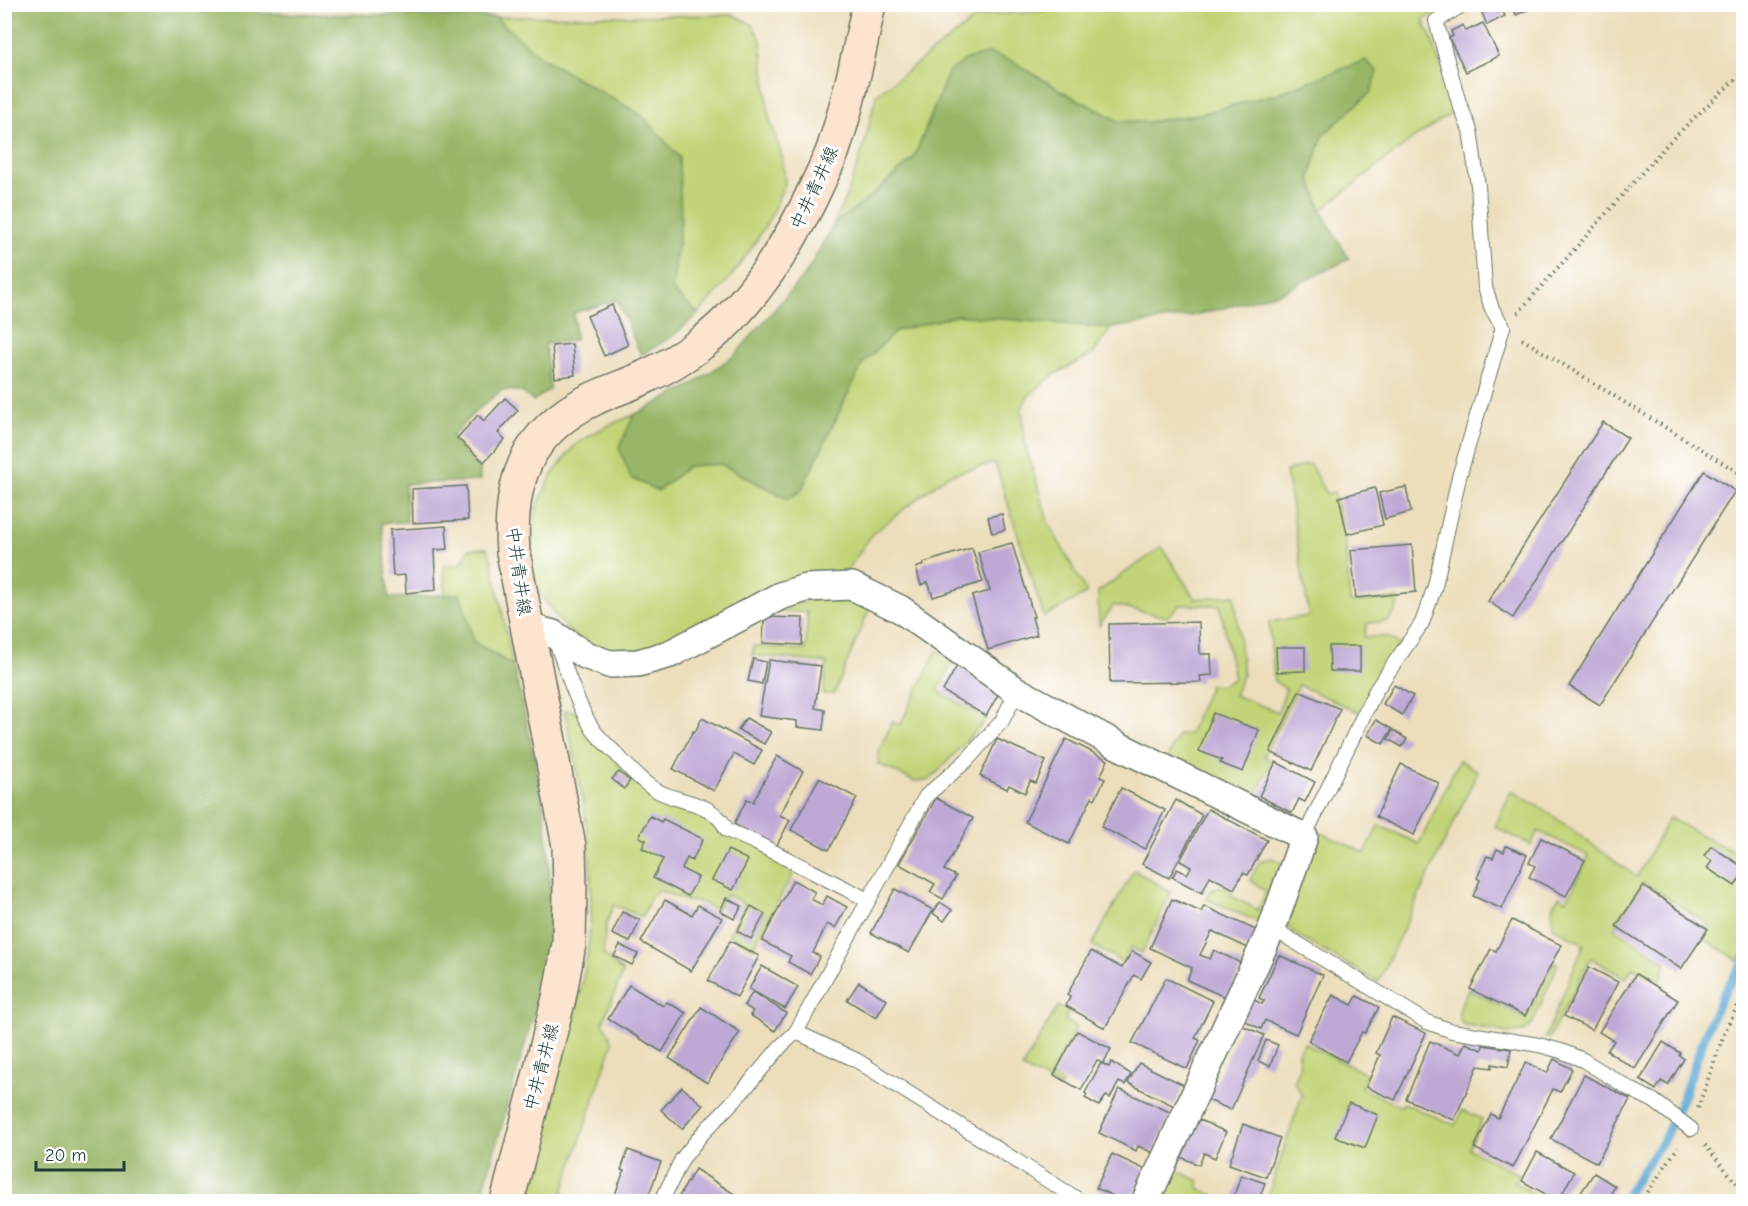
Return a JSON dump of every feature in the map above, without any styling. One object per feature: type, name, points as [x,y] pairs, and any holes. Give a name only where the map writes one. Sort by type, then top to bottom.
[{"type":"main road","name":"中井青井線","points":[[507,1202],[559,998],[569,944],[569,846],[540,631],[513,552],[511,523],[520,471],[536,445],[557,421],[591,400],[648,376],[679,359],[709,337],[741,307],[791,238],[832,152],[852,83],[869,4]]},
{"type":"street","points":[[540,631],[585,655],[609,664],[638,663],[670,654],[780,596],[806,588],[852,586],[900,609],[1017,692],[1117,745],[1304,837],[1272,928],[1145,1202]]},
{"type":"lane","points":[[1304,837],[1376,690],[1422,623],[1435,586],[1459,477],[1503,327],[1492,309],[1485,287],[1478,186],[1470,130],[1458,103],[1436,21],[1464,4]]},
{"type":"lane","points":[[540,631],[593,729],[630,770],[654,789],[707,808],[722,819],[727,830],[868,900]]},
{"type":"lane","points":[[661,1202],[682,1159],[702,1134],[796,1032],[926,796],[967,760],[1002,721],[1017,692]]},
{"type":"lane","points":[[1272,928],[1427,1022],[1452,1031],[1539,1045],[1561,1051],[1583,1060],[1654,1101],[1691,1129]]},
{"type":"lane","points":[[796,1032],[856,1060],[1082,1202]]},
{"type":"path","points":[[1743,70],[1672,139],[1519,312],[1503,327],[1743,476]]},
{"type":"path","points":[[1641,1202],[1691,1129],[1724,1034],[1743,992]]},
{"type":"path","points":[[1691,1129],[1743,1192]]},
{"type":"green space","points":[[1098,4],[1449,5],[1423,20],[1431,37],[1455,111],[1414,138],[1321,210],[1310,177],[1323,134],[1371,92],[1366,60],[1276,94],[1200,114],[1149,122],[1119,121],[1065,93],[949,71],[914,158],[861,205],[834,223],[864,146],[876,95],[979,16]]},
{"type":"green space","points":[[5,5],[257,5],[258,13],[495,17],[540,57],[643,116],[679,157],[681,220],[672,290],[698,314],[673,336],[641,355],[617,300],[574,313],[575,340],[545,344],[550,389],[533,401],[521,391],[502,390],[476,411],[451,437],[480,469],[480,481],[405,484],[407,522],[382,523],[389,598],[460,594],[474,642],[513,666],[530,736],[543,806],[550,878],[547,950],[531,1022],[480,1201],[5,1201]]},
{"type":"green space","points":[[734,15],[752,24],[761,40],[769,117],[782,156],[785,183],[771,216],[753,246],[729,279],[698,314],[672,290],[681,220],[643,116],[540,57],[495,17]]},
{"type":"green space","points":[[990,53],[1012,61],[1065,93],[1119,121],[1149,122],[1200,114],[1276,94],[1366,60],[1378,72],[1371,92],[1323,135],[1310,177],[1321,210],[1349,259],[1282,292],[1197,315],[1111,328],[957,315],[896,331],[863,363],[801,491],[788,499],[721,464],[688,466],[658,491],[631,478],[619,448],[634,415],[690,386],[735,355],[807,272],[834,223],[861,205],[914,158],[949,71],[967,59]]},
{"type":"green space","points":[[957,315],[1111,328],[1093,354],[1053,375],[1028,396],[1022,408],[1025,443],[1048,522],[1087,593],[1044,617],[995,463],[948,475],[872,534],[845,574],[667,647],[612,655],[571,633],[555,615],[539,592],[532,568],[531,543],[536,509],[552,475],[576,444],[603,428],[634,415],[619,448],[658,491],[688,466],[721,464],[788,499],[801,491],[863,363],[896,331]]},
{"type":"green space","points":[[1310,464],[1326,494],[1334,492],[1345,540],[1350,602],[1398,599],[1396,611],[1388,621],[1367,623],[1364,637],[1389,637],[1400,645],[1358,712],[1299,685],[1264,756],[1272,761],[1253,800],[1167,758],[1178,735],[1189,734],[1210,685],[1220,686],[1234,679],[1220,605],[1180,605],[1167,617],[1114,605],[1099,626],[1098,592],[1162,547],[1195,599],[1235,595],[1243,674],[1234,695],[1278,712],[1286,689],[1274,681],[1269,622],[1309,616],[1286,471]]},
{"type":"green space","points":[[487,548],[492,561],[513,666],[474,642],[460,594],[445,595],[444,565],[461,564],[469,549]]},
{"type":"green space","points":[[831,593],[871,605],[834,694],[823,694],[827,663],[752,655],[754,646],[806,650],[807,612],[771,612]]},
{"type":"green space","points":[[937,650],[953,661],[938,691],[987,719],[930,780],[914,781],[878,764],[879,751],[892,722],[900,725]]},
{"type":"green space","points":[[564,710],[576,712],[627,774],[651,795],[678,807],[704,814],[796,868],[753,948],[729,935],[745,904],[726,894],[716,910],[698,901],[687,901],[659,890],[652,895],[642,917],[614,905],[606,924],[603,954],[623,972],[603,1022],[613,1042],[560,1201],[520,1202],[576,1010],[589,941],[591,883],[586,824],[577,767]]},
{"type":"green space","points":[[1459,760],[1478,771],[1378,982],[1299,937],[1288,927],[1295,891],[1320,832],[1365,853],[1379,825],[1419,844]]},
{"type":"green space","points":[[1511,791],[1543,809],[1637,877],[1669,818],[1743,857],[1743,953],[1739,961],[1703,938],[1710,926],[1644,882],[1614,928],[1666,962],[1660,982],[1633,967],[1626,978],[1591,958],[1549,1038],[1545,1038],[1584,944],[1553,927],[1552,908],[1559,896],[1567,900],[1589,856],[1538,831],[1531,845],[1495,827]]},
{"type":"green space","points":[[1272,858],[1283,863],[1259,922],[1206,899],[1210,891],[1221,886],[1232,892],[1231,896],[1258,910],[1266,891],[1250,880],[1260,861]]},
{"type":"green space","points":[[1134,870],[1171,892],[1142,953],[1131,947],[1122,962],[1092,945]]},
{"type":"green space","points":[[1554,962],[1558,964],[1532,1024],[1523,1032],[1509,1033],[1462,1024],[1459,1015],[1468,989],[1526,1018]]},
{"type":"green space","points":[[1058,1006],[1069,1011],[1065,1020],[1076,1027],[1051,1076],[1062,1083],[1061,1088],[1022,1068]]},
{"type":"green space","points":[[1304,1043],[1367,1074],[1361,1088],[1401,1107],[1403,1103],[1455,1125],[1463,1110],[1482,1119],[1469,1149],[1519,1174],[1514,1182],[1548,1201],[1266,1202],[1302,1095],[1294,1082],[1300,1067],[1298,1054]]},
{"type":"green space","points":[[1173,1168],[1199,1181],[1198,1188],[1225,1201],[1157,1202]]},
{"type":"building","points":[[1499,4],[1505,16],[1487,25],[1482,13]]},
{"type":"building","points":[[1523,4],[1525,11],[1516,15],[1513,7]]},
{"type":"building","points":[[1524,4],[1539,4],[1539,5],[1526,10]]},
{"type":"building","points":[[1483,23],[1499,56],[1466,72],[1449,38],[1453,36],[1451,31],[1463,25],[1466,31]]},
{"type":"building","points":[[612,305],[628,345],[604,356],[587,316]]},
{"type":"building","points":[[572,344],[575,375],[555,378],[552,346]]},
{"type":"building","points":[[505,398],[518,410],[498,433],[505,439],[484,462],[457,438],[478,415],[484,421]]},
{"type":"building","points":[[1603,422],[1628,438],[1513,618],[1488,601]]},
{"type":"building","points":[[1704,471],[1735,491],[1600,705],[1569,686]]},
{"type":"building","points":[[466,486],[468,520],[413,523],[412,489]]},
{"type":"building","points":[[1406,487],[1411,512],[1385,519],[1379,493]]},
{"type":"building","points":[[1375,488],[1383,525],[1347,534],[1339,497]]},
{"type":"building","points":[[1002,514],[1005,530],[992,533],[988,517]]},
{"type":"building","points":[[446,526],[448,549],[434,550],[436,590],[406,593],[405,575],[393,576],[390,530]]},
{"type":"building","points":[[1012,543],[1034,617],[1032,617],[1037,635],[988,650],[972,596],[990,591],[978,552]]},
{"type":"building","points":[[1412,545],[1416,592],[1356,598],[1351,550]]},
{"type":"building","points":[[972,548],[983,582],[933,597],[928,582],[921,585],[916,568],[924,565],[923,563]]},
{"type":"building","points":[[764,617],[803,618],[802,645],[763,643]]},
{"type":"building","points":[[1199,622],[1200,654],[1211,654],[1212,675],[1200,676],[1201,682],[1110,683],[1109,624]]},
{"type":"building","points":[[1329,646],[1360,646],[1360,671],[1330,671]]},
{"type":"building","points":[[1276,647],[1305,647],[1305,671],[1277,672]]},
{"type":"building","points":[[753,659],[766,662],[762,684],[748,681]]},
{"type":"building","points":[[769,660],[821,666],[815,708],[825,710],[823,730],[797,727],[797,721],[759,716]]},
{"type":"building","points":[[957,666],[1000,691],[986,716],[943,691]]},
{"type":"building","points":[[1394,685],[1413,696],[1402,715],[1383,704]]},
{"type":"building","points":[[1299,691],[1340,709],[1311,771],[1270,752]]},
{"type":"building","points":[[1213,713],[1259,730],[1243,772],[1199,751]]},
{"type":"building","points":[[702,718],[762,750],[754,765],[734,754],[714,791],[673,769]]},
{"type":"building","points":[[746,718],[771,732],[764,744],[738,730]]},
{"type":"building","points":[[1376,720],[1392,729],[1383,744],[1367,735]]},
{"type":"building","points":[[1393,730],[1407,739],[1402,747],[1388,739]]},
{"type":"building","points":[[997,739],[1046,761],[1036,783],[1030,781],[1025,793],[1009,785],[1007,789],[980,776]]},
{"type":"building","points":[[1066,739],[1108,760],[1100,777],[1105,779],[1095,799],[1092,797],[1069,844],[1025,822]]},
{"type":"building","points":[[777,756],[803,771],[780,815],[790,820],[776,847],[734,824],[747,799],[753,802]]},
{"type":"building","points":[[1276,762],[1315,782],[1305,802],[1299,799],[1292,813],[1259,796]]},
{"type":"building","points":[[1401,764],[1439,783],[1414,835],[1376,817]]},
{"type":"building","points":[[619,772],[630,781],[624,789],[612,779]]},
{"type":"building","points":[[819,778],[857,798],[829,850],[791,830]]},
{"type":"building","points":[[1121,788],[1165,810],[1145,849],[1101,827]]},
{"type":"building","points":[[936,798],[973,818],[944,870],[956,876],[943,899],[930,892],[935,884],[899,864]]},
{"type":"building","points":[[1176,800],[1202,815],[1169,878],[1142,864]]},
{"type":"building","points":[[1208,809],[1267,840],[1248,875],[1243,873],[1234,889],[1210,876],[1202,893],[1172,877],[1177,869],[1187,874],[1191,867],[1180,861]]},
{"type":"building","points":[[650,816],[661,822],[663,819],[703,839],[692,861],[687,858],[682,869],[698,877],[688,896],[653,878],[663,859],[642,848],[646,840],[639,837]]},
{"type":"building","points":[[1541,838],[1585,860],[1566,896],[1529,877],[1535,866],[1529,863]]},
{"type":"building","points":[[1506,846],[1527,855],[1502,909],[1473,896],[1480,880],[1477,878],[1487,856],[1493,858],[1497,849],[1504,852]]},
{"type":"building","points":[[1711,846],[1743,867],[1743,873],[1735,886],[1707,868],[1712,861],[1704,856]]},
{"type":"building","points":[[728,850],[748,860],[733,890],[712,880]]},
{"type":"building","points":[[793,880],[815,892],[811,899],[822,905],[827,896],[847,907],[835,928],[827,924],[813,953],[820,956],[810,974],[788,962],[791,956],[762,941]]},
{"type":"building","points":[[1643,886],[1708,929],[1681,969],[1616,926]]},
{"type":"building","points":[[895,889],[933,910],[909,953],[871,933]]},
{"type":"building","points":[[726,898],[742,906],[734,919],[720,911]]},
{"type":"building","points":[[1172,899],[1201,912],[1204,906],[1258,931],[1250,949],[1212,931],[1200,955],[1210,959],[1214,950],[1243,964],[1227,998],[1187,980],[1192,968],[1150,948]]},
{"type":"building","points":[[665,900],[692,915],[698,905],[722,918],[691,971],[641,942]]},
{"type":"building","points":[[940,902],[952,910],[944,921],[933,913]]},
{"type":"building","points":[[751,906],[765,914],[751,939],[737,931]]},
{"type":"building","points":[[622,912],[640,920],[630,942],[612,934]]},
{"type":"building","points":[[1512,920],[1561,945],[1525,1016],[1470,989],[1491,949],[1496,951]]},
{"type":"building","points":[[730,941],[759,956],[737,997],[708,981]]},
{"type":"building","points":[[620,945],[638,954],[632,965],[614,956]]},
{"type":"building","points":[[1091,951],[1122,968],[1132,951],[1151,962],[1141,979],[1134,975],[1105,1028],[1066,1006],[1070,997],[1067,995]]},
{"type":"building","points":[[1279,955],[1323,975],[1296,1034],[1265,1020],[1261,1029],[1239,1018],[1249,997],[1262,1004],[1264,1001],[1259,998]]},
{"type":"building","points":[[762,966],[798,987],[785,1009],[749,989]]},
{"type":"building","points":[[1589,967],[1618,982],[1592,1030],[1564,1016]]},
{"type":"building","points":[[1636,974],[1678,1000],[1635,1069],[1607,1051],[1614,1041],[1599,1032]]},
{"type":"building","points":[[1166,978],[1213,1001],[1195,1038],[1200,1040],[1187,1069],[1132,1043]]},
{"type":"building","points":[[859,982],[887,1000],[876,1018],[847,1000]]},
{"type":"building","points":[[629,985],[663,1006],[667,1002],[686,1013],[662,1052],[608,1019]]},
{"type":"building","points":[[753,992],[786,1013],[775,1031],[750,1015],[753,1011],[744,1005]]},
{"type":"building","points":[[1333,995],[1352,1005],[1357,996],[1379,1007],[1346,1062],[1308,1041]]},
{"type":"building","points":[[701,1007],[740,1032],[707,1083],[669,1058]]},
{"type":"building","points":[[1392,1017],[1426,1033],[1395,1100],[1366,1087],[1380,1055],[1376,1053]]},
{"type":"building","points":[[1241,1025],[1264,1035],[1231,1110],[1208,1100]]},
{"type":"building","points":[[1077,1031],[1111,1049],[1103,1064],[1097,1060],[1081,1090],[1054,1075]]},
{"type":"building","points":[[1266,1040],[1278,1045],[1270,1066],[1258,1061]]},
{"type":"building","points":[[1430,1041],[1460,1054],[1465,1043],[1482,1050],[1483,1045],[1511,1049],[1508,1067],[1492,1064],[1492,1068],[1478,1066],[1454,1120],[1406,1099]]},
{"type":"building","points":[[1663,1042],[1680,1053],[1679,1055],[1684,1059],[1668,1085],[1661,1081],[1656,1090],[1640,1080]]},
{"type":"building","points":[[1554,1059],[1572,1069],[1560,1092],[1553,1089],[1513,1168],[1474,1148],[1491,1114],[1498,1118],[1526,1062],[1547,1073]]},
{"type":"building","points":[[1111,1062],[1131,1074],[1125,1085],[1119,1082],[1110,1098],[1106,1096],[1099,1106],[1085,1098],[1087,1095],[1085,1093],[1101,1063],[1109,1067]]},
{"type":"building","points":[[1139,1063],[1184,1085],[1174,1106],[1128,1083]]},
{"type":"building","points":[[1584,1075],[1630,1099],[1597,1163],[1551,1139]]},
{"type":"building","points":[[682,1087],[703,1105],[682,1129],[661,1110]]},
{"type":"building","points":[[1119,1089],[1172,1113],[1153,1153],[1138,1146],[1136,1151],[1099,1133]]},
{"type":"building","points":[[1349,1103],[1378,1115],[1365,1148],[1335,1137]]},
{"type":"building","points":[[1193,1117],[1226,1132],[1215,1158],[1204,1153],[1199,1165],[1176,1155]]},
{"type":"building","points":[[1243,1124],[1280,1138],[1266,1177],[1229,1164]]},
{"type":"building","points":[[628,1150],[661,1162],[646,1202],[612,1202],[624,1171],[621,1170]]},
{"type":"building","points":[[1537,1152],[1574,1172],[1558,1201],[1522,1181]]},
{"type":"building","points":[[1112,1154],[1146,1170],[1132,1202],[1126,1202],[1096,1188]]},
{"type":"building","points":[[695,1169],[747,1202],[673,1202],[676,1196],[678,1198]]},
{"type":"building","points":[[1594,1173],[1615,1186],[1606,1202],[1591,1202],[1580,1194]]},
{"type":"building","points":[[1241,1175],[1265,1183],[1258,1202],[1232,1202]]},
{"type":"waterway","points":[[1621,1202],[1664,1139],[1683,1097],[1708,1027],[1723,994],[1744,961]]}]
